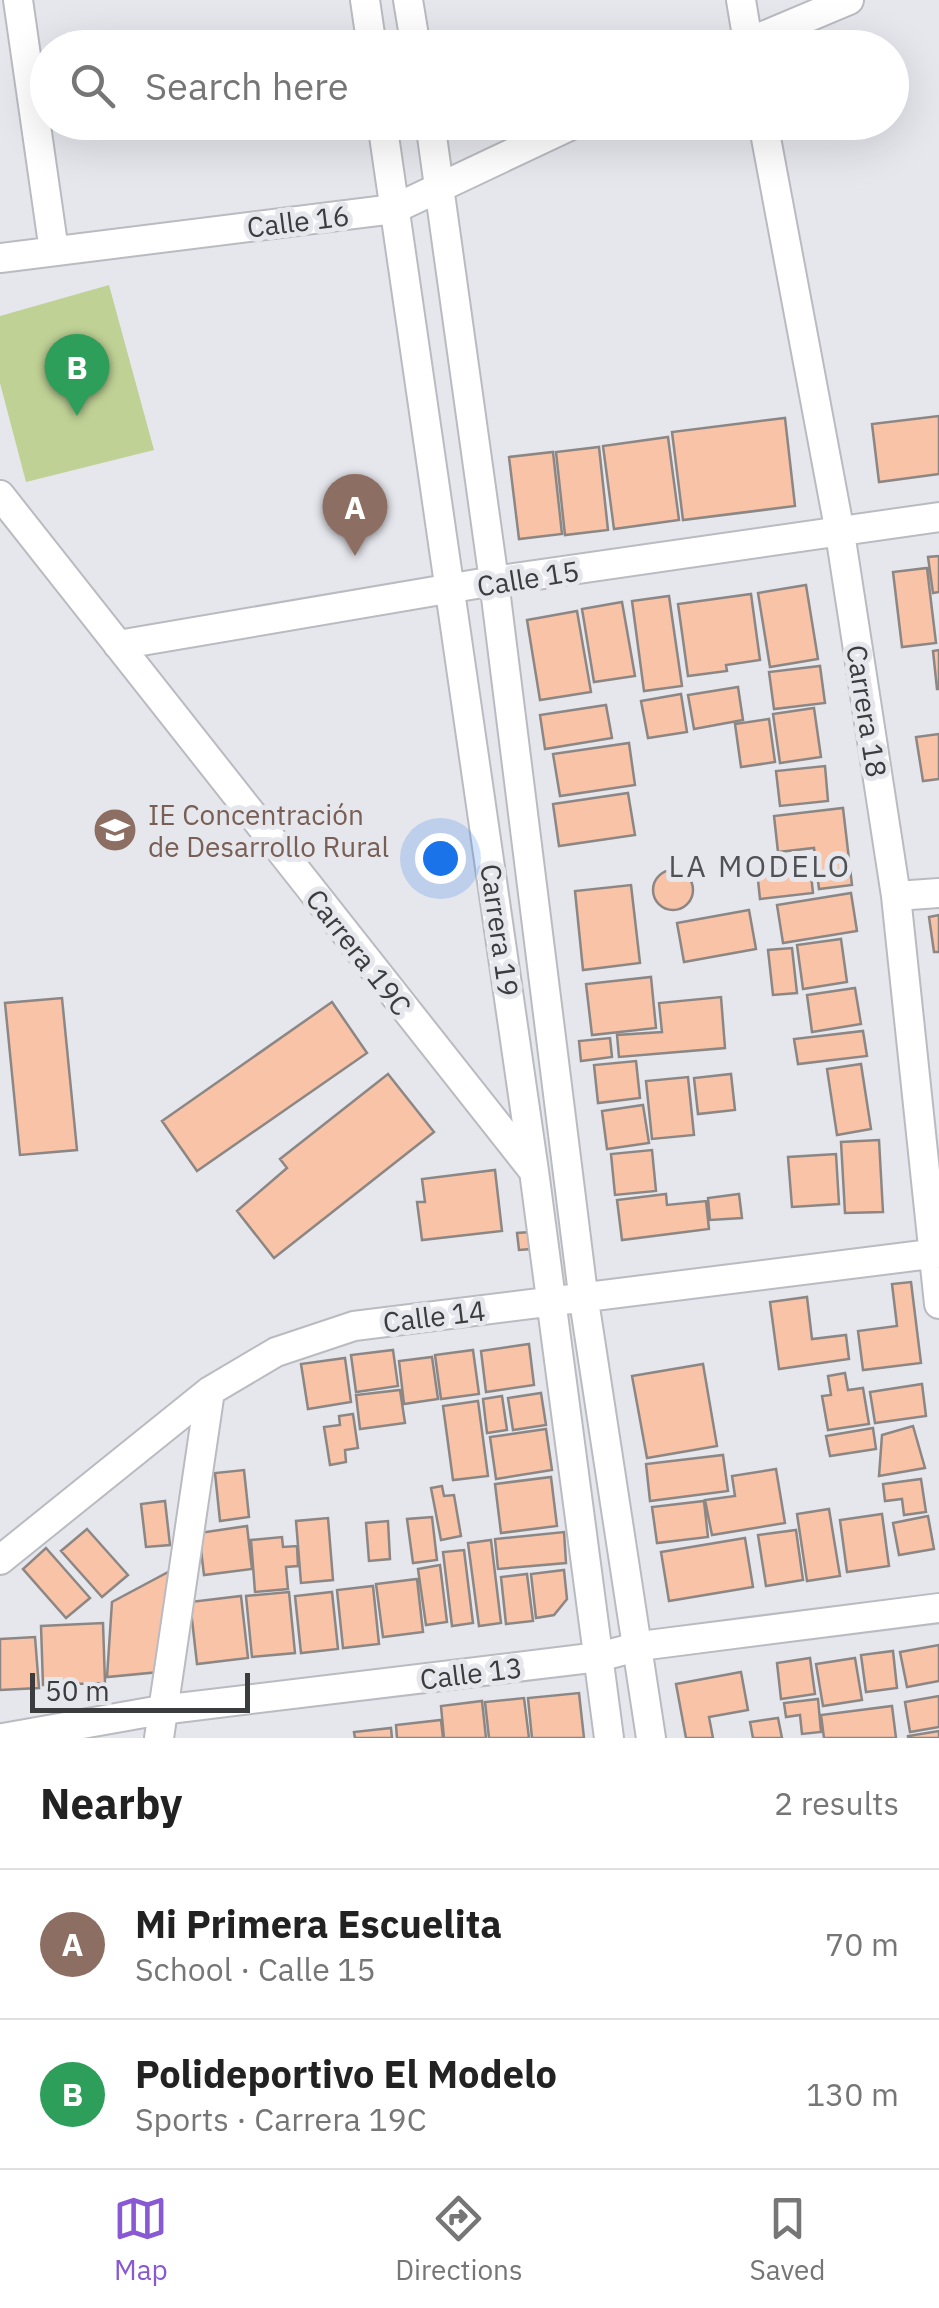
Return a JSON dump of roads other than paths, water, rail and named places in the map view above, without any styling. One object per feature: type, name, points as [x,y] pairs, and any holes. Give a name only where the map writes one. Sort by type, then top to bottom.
[{"type":"street","points":[[18,0],[30,84]]},
{"type":"street","points":[[365,0],[369,30]]},
{"type":"street","points":[[408,0],[413,30]]},
{"type":"street","points":[[742,0],[743,30]]},
{"type":"street","points":[[779,30],[849,0]]},
{"type":"street","points":[[38,140],[54,252]]},
{"type":"street","name":"Carrera 19","points":[[384,140],[534,1171],[610,1738]]},
{"type":"street","name":"Carrera 19","points":[[433,140],[494,581],[583,1294],[652,1738]]},
{"type":"street","name":"Calle 16","points":[[0,258],[394,209],[541,140]]},
{"type":"street","name":"Carrera 18","points":[[766,140],[840,533],[896,896],[939,1304]]},
{"type":"street","name":"Carrera 19C","points":[[0,495],[534,1171]]},
{"type":"street","name":"Calle 15","points":[[118,645],[494,581],[939,516]]},
{"type":"street","points":[[896,896],[939,893]]},
{"type":"street","name":"Calle 14","points":[[0,1560],[210,1391],[276,1352],[354,1326],[583,1294],[935,1254]]},
{"type":"street","points":[[160,1724],[196,1512],[210,1391]]},
{"type":"street","name":"Calle 13","points":[[3,1738],[160,1724],[599,1658],[640,1646],[939,1608]]},
{"type":"place","name":"Polideportivo El Modelo","points":[[77,416]]},
{"type":"place","name":"Mi Primera Escuelita","points":[[355,556]]},
{"type":"place","name":"IE Concentración de Desarrollo Rural","points":[[115,830]]},
{"type":"district","name":"LA MODELO","points":[[760,865]]}]
